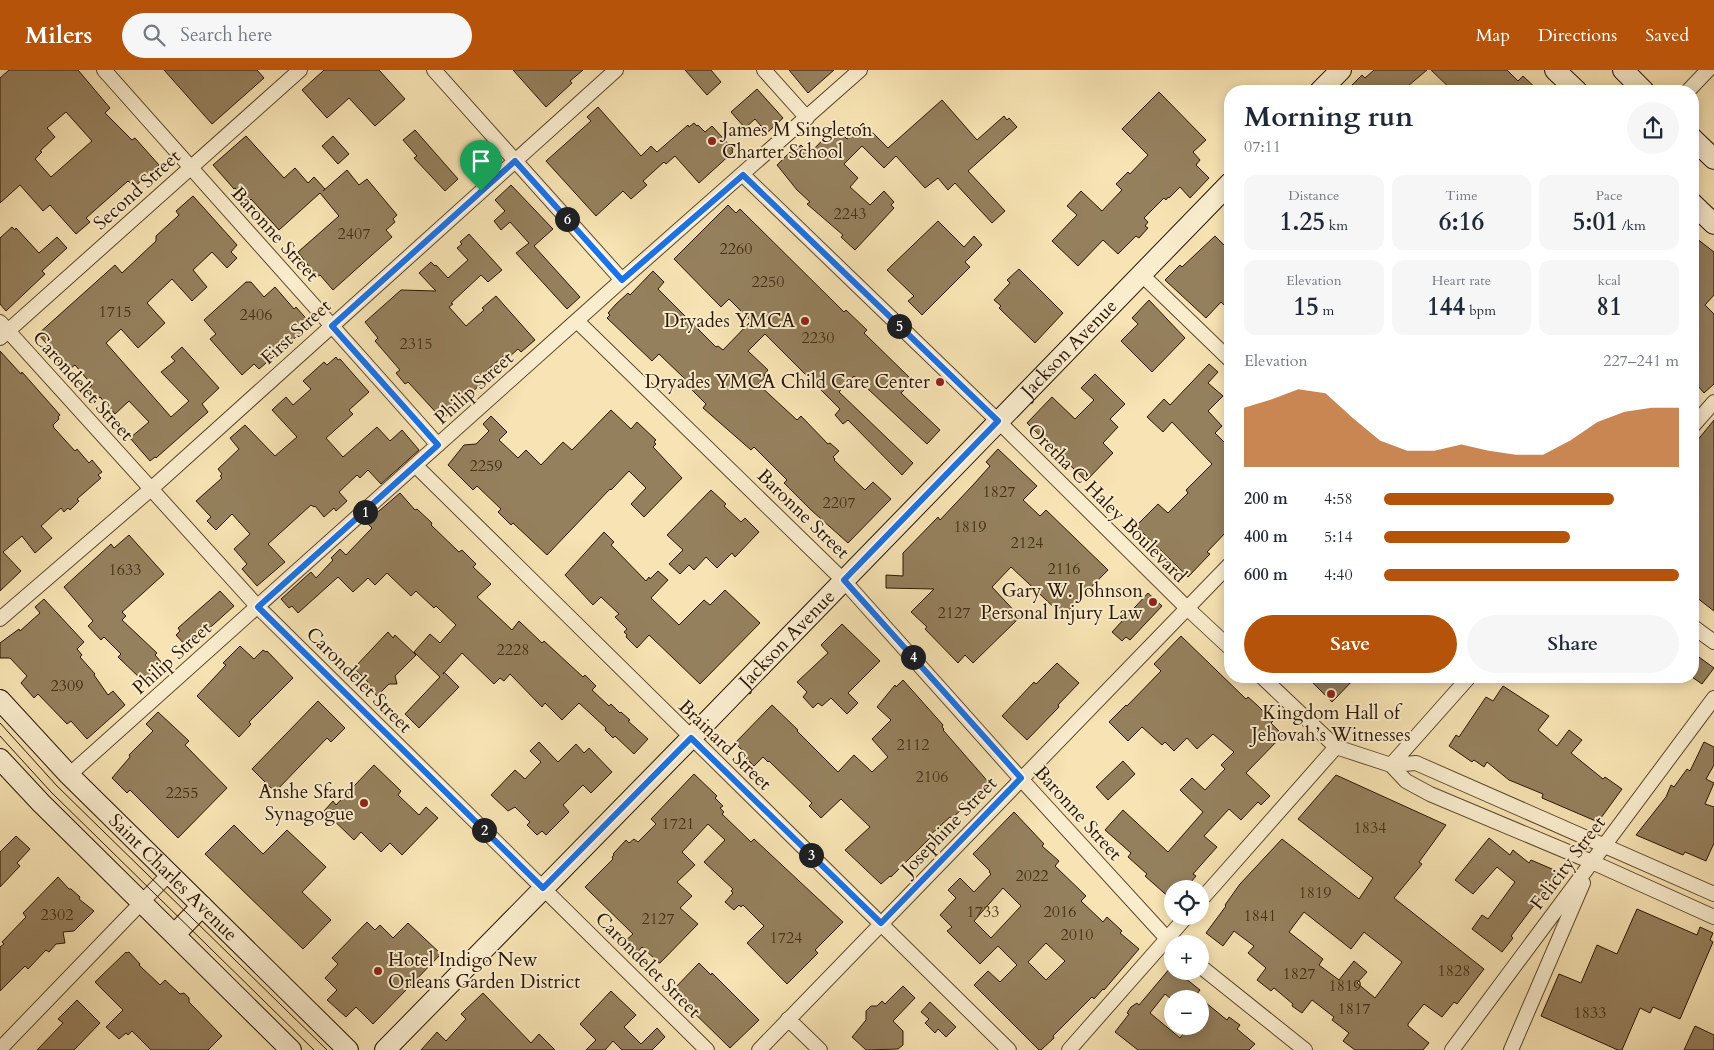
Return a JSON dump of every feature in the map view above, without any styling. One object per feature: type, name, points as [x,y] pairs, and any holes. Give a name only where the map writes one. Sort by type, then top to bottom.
[{"type":"street","name":"Baronne Street","points":[[104,70],[438,445]]},
{"type":"street","name":"Second Street","points":[[3,330],[300,70]]},
{"type":"street","points":[[434,70],[622,280]]},
{"type":"street","name":"First Street","points":[[0,619],[332,326],[616,70]]},
{"type":"street","points":[[764,70],[807,118]]},
{"type":"street","name":"Philip Street","points":[[69,775],[578,322],[622,280],[860,70]]},
{"type":"street","points":[[1326,85],[1341,70]]},
{"type":"street","points":[[1555,70],[1571,85]]},
{"type":"street","points":[[1623,70],[1638,85]]},
{"type":"street","points":[[1694,85],[1708,70]]},
{"type":"street","points":[[1699,145],[1714,159]]},
{"type":"street","name":"Oretha C Haley Boulevard","points":[[743,175],[1224,642]]},
{"type":"street","name":"Jackson Avenue","points":[[385,1050],[1224,189]]},
{"type":"street","points":[[1699,210],[1714,224]]},
{"type":"street","points":[[1141,274],[1224,354]]},
{"type":"street","name":"Baronne Street","points":[[578,322],[844,580],[1165,935]]},
{"type":"street","name":"Carondelet Street","points":[[3,330],[258,607],[708,1050]]},
{"type":"street","points":[[1699,419],[1714,402]]},
{"type":"street","name":"Brainard Street","points":[[416,466],[1009,1050]]},
{"type":"street","name":"Josephine Street","points":[[759,1050],[1224,570]]},
{"type":"street","points":[[1699,631],[1714,642]]},
{"type":"street","points":[[1267,683],[1336,747],[1392,765],[1416,763],[1714,894]]},
{"type":"street","points":[[1392,765],[1464,683]]},
{"type":"street","name":"Felicity Street","points":[[1452,1050],[1714,698]]},
{"type":"street","name":"Saint Charles Avenue","points":[[0,700],[69,775],[348,1050]]},
{"type":"street","points":[[1209,891],[1336,747]]},
{"type":"street","name":"Saint Charles Avenue","points":[[0,759],[41,803],[291,1050]]},
{"type":"street","points":[[1392,765],[1406,781],[1430,794],[1592,862],[1714,917]]},
{"type":"street","points":[[1510,1050],[1592,862]]},
{"type":"street","points":[[0,1049],[169,874]]},
{"type":"street","points":[[175,934],[202,906]]},
{"type":"street","points":[[1069,1050],[1164,947]]},
{"type":"street","points":[[1209,973],[1305,1050]]},
{"type":"street","points":[[788,1019],[820,1050]]},
{"type":"building","points":[[9,70],[78,70],[110,108],[105,113],[132,140],[135,138],[159,165],[134,187],[128,181],[86,218],[90,222],[76,234],[50,205],[43,211],[20,185],[0,203],[0,78]],"holes":[[[66,112],[92,141],[51,177],[35,159],[42,152],[40,151],[55,137],[47,128]]]},
{"type":"building","points":[[164,70],[257,70],[264,78],[212,124]]},
{"type":"building","points":[[324,70],[379,70],[405,99],[375,126],[349,98],[327,118],[302,90]]},
{"type":"building","points":[[513,70],[583,70],[546,107]]},
{"type":"building","points":[[685,70],[711,70],[721,82],[707,95]]},
{"type":"building","points":[[789,70],[834,70],[808,93]]},
{"type":"building","points":[[1374,70],[1427,70],[1409,85],[1352,85],[1362,75],[1365,78]]},
{"type":"building","points":[[1431,70],[1507,70],[1518,81],[1523,76],[1533,85],[1447,85]]},
{"type":"building","points":[[757,89],[783,118],[767,133],[755,119],[745,128],[731,112]]},
{"type":"building","points":[[1159,92],[1206,140],[1193,152],[1200,160],[1196,165],[1209,178],[1190,198],[1180,187],[1169,198],[1166,200],[1164,198],[1144,218],[1148,222],[1145,226],[1148,228],[1139,238],[1136,236],[1118,254],[1103,240],[1078,266],[1052,241],[1077,215],[1067,206],[1081,191],[1102,211],[1122,190],[1116,184],[1128,172],[1130,174],[1148,155],[1122,129]]},
{"type":"building","points":[[942,100],[977,140],[1004,116],[1007,120],[1009,118],[1017,127],[968,171],[1005,211],[992,223],[955,183],[948,190],[938,178],[925,188],[896,156],[884,168],[862,146],[844,164],[858,178],[850,187],[870,205],[884,191],[894,202],[891,205],[894,208],[855,250],[841,237],[843,235],[807,204],[810,202],[797,190],[777,165],[795,147],[796,149],[801,145],[808,152],[811,149],[812,151],[834,128],[847,139],[863,123],[888,148]]},
{"type":"building","points":[[598,107],[641,156],[651,146],[657,152],[688,125],[689,127],[694,123],[705,132],[712,126],[733,149],[733,152],[699,183],[675,156],[666,164],[664,162],[643,181],[647,185],[631,199],[623,191],[596,216],[546,161],[591,121],[587,117]]},
{"type":"building","points":[[415,130],[458,179],[445,191],[414,158],[417,156],[403,140]]},
{"type":"building","points":[[246,136],[284,178],[295,168],[308,183],[314,177],[325,189],[323,191],[347,170],[359,185],[367,179],[397,215],[393,219],[395,222],[386,230],[392,237],[333,290],[320,275],[317,277],[298,252],[339,216],[320,193],[279,230],[251,199],[248,202],[213,165]]},
{"type":"building","points":[[333,136],[349,154],[338,164],[322,146]]},
{"type":"building","points":[[511,185],[553,229],[534,246],[580,297],[567,309],[516,253],[529,243],[510,222],[501,230],[494,221],[505,211],[495,200]]},
{"type":"building","points":[[193,196],[237,245],[231,252],[237,258],[227,268],[212,252],[193,270],[207,287],[192,301],[172,279],[147,303],[165,323],[138,348],[121,329],[106,343],[171,417],[189,401],[161,372],[175,361],[171,357],[182,347],[219,388],[202,404],[208,412],[156,458],[150,461],[130,438],[149,422],[129,401],[115,414],[100,397],[93,404],[83,394],[92,385],[75,365],[67,371],[38,334],[115,265],[122,273],[156,241],[156,236],[179,215],[176,211]]},
{"type":"building","points":[[728,205],[736,213],[740,209],[844,312],[846,310],[867,330],[864,333],[913,381],[901,393],[940,430],[927,444],[854,376],[839,392],[913,463],[902,475],[848,420],[843,424],[835,415],[840,409],[765,334],[748,351],[768,370],[764,375],[766,377],[758,384],[797,420],[801,416],[828,444],[830,443],[839,451],[833,457],[834,460],[865,490],[873,482],[891,499],[848,543],[784,483],[787,480],[754,447],[751,450],[703,408],[706,404],[683,381],[685,379],[659,354],[652,361],[607,318],[610,315],[608,313],[616,304],[628,293],[630,295],[653,271],[664,282],[658,289],[716,347],[718,346],[723,350],[751,321],[729,299],[721,307],[674,259]]},
{"type":"building","points":[[938,221],[964,247],[974,236],[982,245],[965,262],[970,267],[922,315],[908,301],[914,296],[887,270]]},
{"type":"building","points":[[12,227],[15,230],[16,228],[39,253],[57,237],[67,248],[42,271],[45,274],[6,311],[0,304],[0,238]]},
{"type":"building","points":[[469,234],[502,270],[488,282],[481,275],[449,307],[466,326],[496,296],[535,340],[521,352],[518,349],[509,357],[506,354],[486,371],[491,375],[442,419],[408,382],[405,384],[396,373],[400,370],[375,341],[378,338],[365,322],[401,290],[436,291],[419,273],[431,262],[448,278],[468,260],[457,248],[462,244],[460,242]]},
{"type":"building","points":[[1215,236],[1224,245],[1224,305],[1221,302],[1206,318],[1165,280],[1180,265],[1182,267]]},
{"type":"building","points":[[1699,240],[1714,252],[1714,295],[1705,305],[1714,314],[1714,384],[1704,393],[1699,387]]},
{"type":"building","points":[[1019,269],[1063,313],[1035,343],[999,308],[1001,306],[994,300],[1010,283],[1007,280]]},
{"type":"building","points":[[246,282],[251,282],[264,297],[275,287],[294,309],[296,307],[311,324],[259,369],[254,364],[242,375],[210,339],[216,334],[204,320]]},
{"type":"building","points":[[1149,300],[1185,338],[1152,372],[1121,341],[1138,324],[1132,318]]},
{"type":"building","points":[[0,351],[21,374],[22,372],[60,415],[53,425],[54,428],[75,451],[77,449],[89,463],[92,460],[102,472],[98,475],[101,478],[77,499],[79,501],[70,510],[68,508],[64,512],[61,508],[41,526],[52,538],[35,553],[22,536],[3,552],[21,571],[0,591]]},
{"type":"building","points":[[336,357],[338,360],[340,359],[369,392],[349,410],[353,414],[326,438],[343,457],[377,427],[390,441],[402,430],[419,450],[381,484],[368,470],[360,478],[357,475],[339,492],[347,501],[336,511],[334,508],[324,517],[315,506],[311,505],[268,544],[285,562],[257,586],[242,569],[247,564],[234,549],[250,534],[232,514],[216,530],[207,521],[211,517],[196,501],[222,478],[220,476],[222,474],[218,469],[239,449],[230,438],[245,425],[275,456],[297,437],[272,410],[286,397],[293,405],[311,389],[303,381],[324,362],[327,365]]},
{"type":"building","points":[[1209,364],[1218,372],[1208,383],[1223,396],[1208,411],[1222,426],[1215,433],[1224,442],[1224,534],[1207,552],[1210,554],[1188,577],[1136,526],[1158,504],[1168,513],[1188,493],[1186,490],[1212,464],[1172,422],[1163,432],[1147,417],[1164,399],[1170,405]]},
{"type":"building","points":[[1095,374],[1125,404],[1110,419],[1118,427],[1103,443],[1113,453],[1086,481],[1027,423],[1052,397],[1075,419],[1094,400],[1081,388]]},
{"type":"building","points":[[611,410],[631,429],[637,422],[656,440],[654,442],[656,444],[653,447],[682,478],[644,517],[631,504],[646,488],[629,471],[547,555],[513,523],[511,525],[498,512],[501,509],[477,486],[473,490],[448,465],[464,445],[476,444],[489,431],[483,424],[491,416],[507,432],[499,440],[518,458],[526,450],[541,465],[563,442],[572,450]]},
{"type":"building","points":[[1714,420],[1714,611],[1699,599],[1699,438]]},
{"type":"building","points":[[998,449],[1037,486],[1023,500],[1040,516],[1046,510],[1108,570],[1067,612],[1064,609],[1060,613],[1011,567],[992,587],[1020,617],[973,663],[965,655],[958,663],[925,629],[927,627],[911,612],[934,589],[886,588],[886,575],[903,576],[903,553],[938,517],[940,520],[973,485],[990,466],[986,462]]},
{"type":"building","points":[[711,490],[741,522],[745,518],[759,532],[735,557],[732,553],[717,568],[706,557],[694,570],[689,565],[680,574],[669,564],[683,550],[667,535]]},
{"type":"building","points":[[400,493],[459,552],[462,550],[476,564],[473,567],[491,584],[477,597],[512,630],[519,621],[583,677],[585,675],[596,686],[592,690],[609,706],[611,704],[621,712],[648,739],[634,754],[615,736],[613,738],[605,730],[606,728],[579,703],[562,720],[545,703],[542,707],[510,674],[504,681],[500,678],[494,684],[462,653],[444,672],[459,687],[419,728],[405,714],[440,677],[414,652],[430,634],[440,643],[456,625],[436,606],[434,608],[416,591],[411,596],[387,573],[375,585],[368,578],[353,592],[338,577],[298,613],[292,606],[289,608],[281,599],[311,572],[316,578],[333,560],[331,558],[340,549],[346,555],[372,528],[366,522]]},
{"type":"building","points":[[604,532],[614,542],[611,545],[646,581],[658,571],[668,580],[651,598],[679,625],[704,600],[710,605],[725,590],[760,623],[700,684],[649,635],[637,648],[626,637],[627,635],[624,632],[627,629],[615,617],[619,614],[601,597],[593,605],[565,575]]},
{"type":"building","points":[[129,535],[164,574],[122,612],[126,616],[122,620],[157,653],[155,655],[162,663],[143,681],[118,657],[121,654],[104,637],[101,640],[88,626],[93,621],[64,587],[111,544],[114,548]]},
{"type":"building","points":[[220,591],[234,606],[192,644],[191,642],[186,646],[176,635],[180,631],[178,628]]},
{"type":"building","points":[[1148,593],[1162,606],[1130,640],[1126,637],[1122,641],[1112,632]]},
{"type":"building","points":[[44,599],[84,642],[77,649],[82,655],[80,657],[95,674],[108,695],[113,691],[125,705],[87,739],[71,721],[67,724],[38,694],[34,698],[21,683],[27,676],[10,658],[0,658],[0,643],[19,629],[20,631],[40,613],[35,607]]},
{"type":"building","points":[[842,624],[880,661],[848,693],[858,703],[847,714],[831,698],[822,706],[818,703],[813,708],[803,697],[807,692],[797,682],[828,653],[821,645]]},
{"type":"building","points":[[388,632],[393,638],[395,635],[416,655],[395,676],[397,684],[389,684],[377,696],[366,685],[368,682],[354,668]]},
{"type":"building","points":[[1181,636],[1224,678],[1224,683],[1229,683],[1246,699],[1248,697],[1273,721],[1271,723],[1283,735],[1246,773],[1270,796],[1261,805],[1258,802],[1241,820],[1229,809],[1204,836],[1217,847],[1193,874],[1196,876],[1193,880],[1164,880],[1164,893],[1128,857],[1131,853],[1105,830],[1123,810],[1168,852],[1203,812],[1180,790],[1192,778],[1205,790],[1225,769],[1221,765],[1234,752],[1213,734],[1197,749],[1187,738],[1174,751],[1165,742],[1162,745],[1142,727],[1128,741],[1109,722],[1161,671],[1154,664]]},
{"type":"building","points":[[240,646],[254,659],[263,650],[267,651],[293,678],[249,722],[251,724],[239,737],[197,696],[226,665],[223,663]]},
{"type":"building","points":[[1699,657],[1714,668],[1702,684],[1699,682]]},
{"type":"building","points":[[1057,663],[1079,683],[1027,740],[1002,716],[1034,682],[1036,684]]},
{"type":"building","points":[[903,680],[943,725],[943,730],[990,784],[929,836],[931,837],[891,877],[881,884],[845,850],[870,827],[841,799],[821,818],[809,806],[812,803],[769,761],[763,757],[754,766],[735,743],[772,705],[838,772],[854,755],[872,772],[888,757],[872,739],[891,720],[877,707],[895,685],[896,687]]},
{"type":"building","points":[[1313,683],[1350,683],[1332,702]]},
{"type":"building","points":[[1503,686],[1549,716],[1538,730],[1557,746],[1569,730],[1582,740],[1571,753],[1603,779],[1605,777],[1622,789],[1598,822],[1542,798],[1543,794],[1509,780],[1487,762],[1484,767],[1474,760],[1472,762],[1449,746],[1456,735],[1459,737],[1486,697],[1493,701]]},
{"type":"building","points":[[318,701],[345,728],[331,742],[327,738],[275,792],[252,769]]},
{"type":"building","points":[[158,712],[189,741],[185,745],[227,788],[178,838],[130,790],[127,793],[112,778],[130,757],[129,755],[153,731],[146,724]]},
{"type":"building","points":[[539,742],[558,762],[576,744],[584,753],[589,748],[612,772],[591,793],[583,785],[563,805],[569,812],[546,835],[542,831],[537,835],[527,825],[530,822],[515,807],[508,811],[491,795],[515,770],[525,779],[541,762],[530,751]]},
{"type":"building","points":[[1704,742],[1714,747],[1714,765],[1706,779],[1714,783],[1705,804],[1714,807],[1714,843],[1706,861],[1685,852],[1683,855],[1636,835],[1666,797],[1671,785],[1674,787],[1687,769],[1690,771]]},
{"type":"building","points":[[1123,761],[1135,774],[1108,800],[1096,787]]},
{"type":"building","points":[[374,765],[401,791],[398,795],[419,815],[426,807],[438,818],[402,855],[390,843],[381,852],[361,832],[354,840],[324,811],[333,801],[336,805]]},
{"type":"building","points":[[694,774],[717,796],[715,798],[723,806],[720,808],[724,812],[722,814],[751,842],[754,839],[843,922],[815,950],[818,953],[787,984],[747,943],[764,926],[743,905],[741,907],[739,905],[734,910],[725,902],[733,893],[731,891],[733,889],[704,862],[725,840],[708,824],[682,852],[695,865],[677,882],[692,896],[680,908],[698,924],[660,963],[642,947],[635,955],[626,946],[624,942],[633,934],[585,887],[613,859],[613,854],[626,840],[629,843],[634,839],[638,842],[656,824],[651,819]]},
{"type":"building","points":[[1336,775],[1446,825],[1419,862],[1422,864],[1394,898],[1484,969],[1457,1004],[1454,1002],[1442,1017],[1424,1004],[1408,1024],[1429,1043],[1423,1050],[1355,1050],[1343,1041],[1349,1033],[1332,1020],[1334,1017],[1312,1000],[1302,1013],[1274,988],[1271,991],[1257,980],[1266,968],[1248,953],[1254,946],[1234,931],[1223,946],[1206,933],[1240,884],[1282,839],[1359,899],[1373,878],[1298,819]],"holes":[[[1304,912],[1351,949],[1364,932],[1402,962],[1375,998],[1357,983],[1367,972],[1354,961],[1339,980],[1319,965],[1323,959],[1289,932]]]},
{"type":"building","points":[[1014,812],[1044,844],[1042,846],[1059,861],[1055,866],[1086,896],[1081,901],[1103,922],[1107,917],[1122,931],[1120,933],[1139,949],[1104,990],[1094,999],[1092,997],[1041,1050],[974,985],[988,971],[1000,982],[1017,965],[998,946],[980,964],[947,931],[952,927],[940,915],[956,898],[948,890],[960,878],[974,892],[991,874],[973,854]],"holes":[[[1003,888],[1021,906],[991,938],[974,921]],[[1046,943],[1065,961],[1046,980],[1028,962]]]},
{"type":"building","points":[[234,825],[263,854],[287,830],[326,867],[302,892],[331,920],[303,949],[205,854]]},
{"type":"building","points":[[16,836],[30,849],[17,863],[20,866],[0,887],[0,852]]},
{"type":"building","points":[[1489,838],[1510,855],[1513,850],[1529,863],[1531,860],[1559,872],[1511,936],[1513,938],[1502,952],[1472,929],[1482,915],[1488,919],[1515,882],[1497,867],[1473,894],[1455,880]]},
{"type":"building","points":[[58,877],[80,897],[79,899],[94,911],[74,931],[63,932],[65,943],[56,944],[49,952],[46,950],[28,969],[25,966],[0,991],[0,947],[4,944],[2,942],[26,917],[23,913]]},
{"type":"building","points":[[1637,909],[1697,935],[1700,927],[1713,933],[1710,940],[1713,942],[1680,1019],[1653,1007],[1650,1013],[1640,1008],[1622,1050],[1618,1050],[1541,1016],[1559,974],[1581,983],[1597,945],[1617,954]]},
{"type":"building","name":"Hotel Indigo New Orleans Garden District","points":[[367,922],[375,930],[380,925],[393,938],[408,923],[441,954],[373,1024],[356,1007],[346,1017],[327,1000],[337,990],[325,978],[338,964],[332,958]]},
{"type":"building","points":[[126,952],[129,952],[139,965],[160,985],[165,980],[180,994],[184,993],[189,998],[189,1002],[222,1036],[208,1050],[151,1050],[132,1031],[119,1039],[106,1027],[123,1010],[95,982]]},
{"type":"building","points":[[699,963],[711,975],[712,973],[759,1020],[730,1048],[673,990]]},
{"type":"building","points":[[1164,975],[1164,980],[1187,980],[1200,990],[1164,990],[1164,995],[1150,1013],[1164,1025],[1164,1035],[1176,1035],[1180,1038],[1182,1035],[1209,1035],[1209,1005],[1227,1020],[1229,1017],[1240,1025],[1237,1029],[1255,1044],[1249,1050],[1138,1050],[1115,1032],[1129,1014],[1127,1013],[1131,1007],[1137,1003],[1139,1005]]},
{"type":"building","points":[[903,986],[915,998],[893,1021],[903,1031],[903,1045],[898,1049],[866,1050],[852,1037],[866,1020],[866,1011],[871,1006],[877,1006],[882,1001],[885,1004]]},
{"type":"building","points":[[611,991],[636,1015],[624,1027],[641,1044],[657,1028],[665,1037],[652,1050],[622,1050],[613,1041],[605,1050],[586,1050],[596,1040],[580,1024]]},
{"type":"building","points":[[483,993],[531,1043],[539,1034],[555,1050],[421,1050],[437,1032],[446,1041],[466,1019],[461,1014]]},
{"type":"building","points":[[77,1000],[100,1023],[74,1050],[37,1050],[63,1023],[58,1019]]},
{"type":"building","points":[[930,1002],[956,1027],[946,1037],[938,1029],[935,1033],[925,1023],[929,1019],[921,1012]]},
{"type":"building","points":[[1695,1026],[1714,1035],[1714,1050],[1684,1050]]},
{"type":"tram line","points":[[0,723],[57,786],[327,1050]]},
{"type":"tram line","points":[[0,736],[51,792],[314,1050]]},
{"type":"place","name":"James M Singleton Charter School","points":[[712,141]]},
{"type":"place","name":"Dryades YMCA","points":[[805,321]]},
{"type":"place","name":"Dryades YMCA Child Care Center","points":[[940,382]]},
{"type":"place","name":"Gary W. Johnson Personal Injury Law","points":[[1153,602]]},
{"type":"place","name":"Kingdom Hall of Jehovah’s Witnesses","points":[[1331,694]]},
{"type":"place","name":"Anshe Sfard Synagogue","points":[[364,803]]},
{"type":"place","name":"Hotel Indigo New Orleans Garden District","points":[[378,971]]},
{"type":"route","points":[[515,161],[622,280],[743,175],[998,421],[844,580],[1021,778],[881,923],[691,738],[543,888],[258,607],[438,445],[332,326],[481,191],[515,161]]}]
